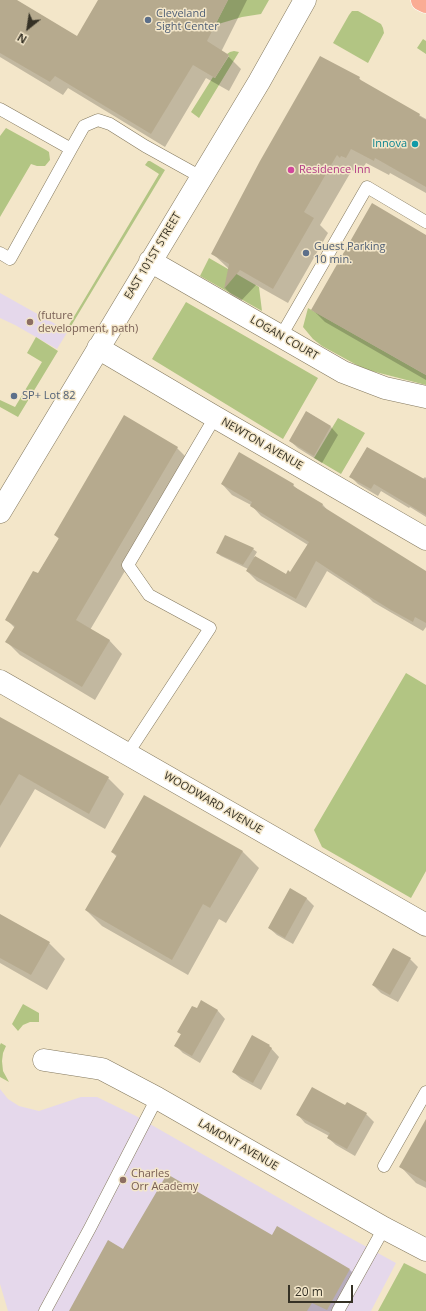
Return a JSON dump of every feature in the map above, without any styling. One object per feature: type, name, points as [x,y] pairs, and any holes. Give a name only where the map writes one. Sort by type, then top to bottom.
[{"type":"main road","points":[[422,0],[426,2]]},
{"type":"street","name":"EAST 101ST STREET","points":[[0,512],[259,82],[305,0]]},
{"type":"street","name":"LOGAN COURT","points":[[150,261],[343,372],[385,388],[426,397]]},
{"type":"street","name":"NEWTON AVENUE","points":[[98,348],[215,418],[426,539]]},
{"type":"street","name":"WOODWARD AVENUE","points":[[0,681],[426,925]]},
{"type":"street","name":"LAMONT AVENUE","points":[[44,1060],[102,1069],[157,1098],[384,1228],[426,1250]]},
{"type":"lane","points":[[0,108],[71,149]]},
{"type":"lane","points":[[0,253],[10,259],[84,126],[98,120],[110,124],[145,146],[201,177]]},
{"type":"lane","points":[[281,336],[367,187],[426,222]]},
{"type":"lane","points":[[128,753],[210,628],[149,595],[128,565],[215,418]]},
{"type":"lane","points":[[384,1166],[426,1092]]},
{"type":"lane","points":[[45,1311],[90,1228],[157,1098]]},
{"type":"lane","points":[[338,1311],[384,1228]]},
{"type":"shaded area","name":"(future development, path)","points":[[0,293],[68,331],[57,349],[0,318]]},
{"type":"shaded area","name":"Charles Orr Academy","points":[[0,1089],[8,1099],[19,1106],[39,1111],[81,1097],[97,1097],[136,1116],[396,1263],[371,1311],[8,1311],[0,1284]]},
{"type":"green space","points":[[228,0],[269,0],[261,14],[242,17],[215,25]]},
{"type":"green space","points":[[352,11],[358,11],[381,24],[383,28],[384,33],[368,63],[333,43]]},
{"type":"green space","points":[[423,39],[426,41],[426,54],[417,48]]},
{"type":"green space","points":[[234,51],[239,52],[199,118],[191,112],[213,77],[215,78],[229,56],[227,54]]},
{"type":"green space","points":[[6,128],[49,152],[50,160],[45,166],[31,164],[0,217],[0,136]]},
{"type":"green space","points":[[148,161],[165,170],[68,331],[66,330],[159,174],[145,165]]},
{"type":"green space","points":[[209,258],[259,287],[262,311],[200,276]]},
{"type":"green space","points":[[186,302],[318,378],[283,439],[152,359]]},
{"type":"green space","points":[[308,308],[426,375],[426,385],[364,369],[322,346],[313,339],[303,327]]},
{"type":"green space","points":[[36,337],[58,351],[18,417],[0,407],[0,400],[15,407],[42,362],[27,353]]},
{"type":"green space","points":[[338,418],[365,433],[341,474],[314,458]]},
{"type":"green space","points":[[406,673],[426,685],[426,871],[411,898],[322,847],[314,830]]},
{"type":"green space","points":[[23,1004],[39,1013],[39,1022],[30,1022],[23,1025],[18,1031],[12,1024]]},
{"type":"green space","points":[[1,1043],[6,1046],[2,1061],[3,1071],[9,1082],[0,1077]]},
{"type":"green space","points":[[404,1263],[426,1274],[426,1311],[378,1311]]},
{"type":"building","points":[[0,0],[17,0],[77,36],[98,0],[228,0],[207,41],[229,55],[215,78],[193,65],[151,134],[55,76],[50,82],[0,53]]},
{"type":"building","name":"Residence Inn","points":[[320,56],[360,77],[359,79],[420,114],[419,116],[426,120],[426,187],[375,158],[374,161],[351,149],[346,158],[341,156],[340,158],[337,155],[304,212],[314,218],[273,289],[240,270],[224,289],[229,264],[211,254],[260,161]]},
{"type":"building","points":[[372,203],[426,235],[426,375],[311,310]]},
{"type":"building","points":[[306,411],[331,426],[314,456],[289,441]]},
{"type":"building","points":[[124,415],[178,447],[76,620],[110,640],[82,687],[5,642],[15,626],[5,620],[33,571],[38,573],[59,538],[54,535]]},
{"type":"building","points":[[367,447],[426,480],[426,515],[374,484],[371,489],[349,477]]},
{"type":"building","points":[[239,452],[294,484],[293,486],[323,504],[322,506],[426,571],[426,623],[415,617],[413,622],[391,610],[316,561],[296,599],[246,571],[255,556],[286,574],[288,570],[290,572],[309,542],[250,506],[252,502],[221,484]]},
{"type":"building","points":[[225,535],[254,548],[243,565],[216,553]]},
{"type":"building","points":[[0,717],[109,777],[89,814],[19,774],[0,806]]},
{"type":"building","points":[[144,795],[243,851],[210,908],[203,904],[172,960],[85,910],[117,855],[111,852]]},
{"type":"building","points":[[290,888],[307,898],[285,938],[268,928]]},
{"type":"building","points":[[0,914],[50,942],[31,975],[0,958]]},
{"type":"building","points":[[393,948],[411,958],[390,995],[372,985]]},
{"type":"building","points":[[201,1000],[218,1010],[192,1056],[174,1046],[181,1034],[177,1032],[192,1006],[197,1008]]},
{"type":"building","points":[[252,1035],[270,1045],[269,1046],[272,1048],[253,1083],[232,1072]]},
{"type":"building","points":[[312,1087],[345,1105],[347,1102],[367,1113],[347,1149],[327,1138],[330,1133],[296,1115]]},
{"type":"building","points":[[426,1119],[426,1182],[399,1167]]},
{"type":"building","points":[[167,1174],[272,1235],[277,1226],[350,1269],[327,1310],[312,1303],[307,1311],[69,1311],[108,1240],[123,1249]]},
{"type":"place","name":"Cleveland Sight Center","points":[[148,20]]},
{"type":"place","name":"Innova","points":[[415,144]]},
{"type":"place","name":"Residence Inn","points":[[291,170]]},
{"type":"place","name":"Guest Parking 10 min.","points":[[306,253]]},
{"type":"place","name":"(future development, path)","points":[[30,322]]},
{"type":"place","name":"SP+ Lot 82","points":[[14,396]]},
{"type":"place","name":"Charles Orr Academy","points":[[123,1180]]}]
